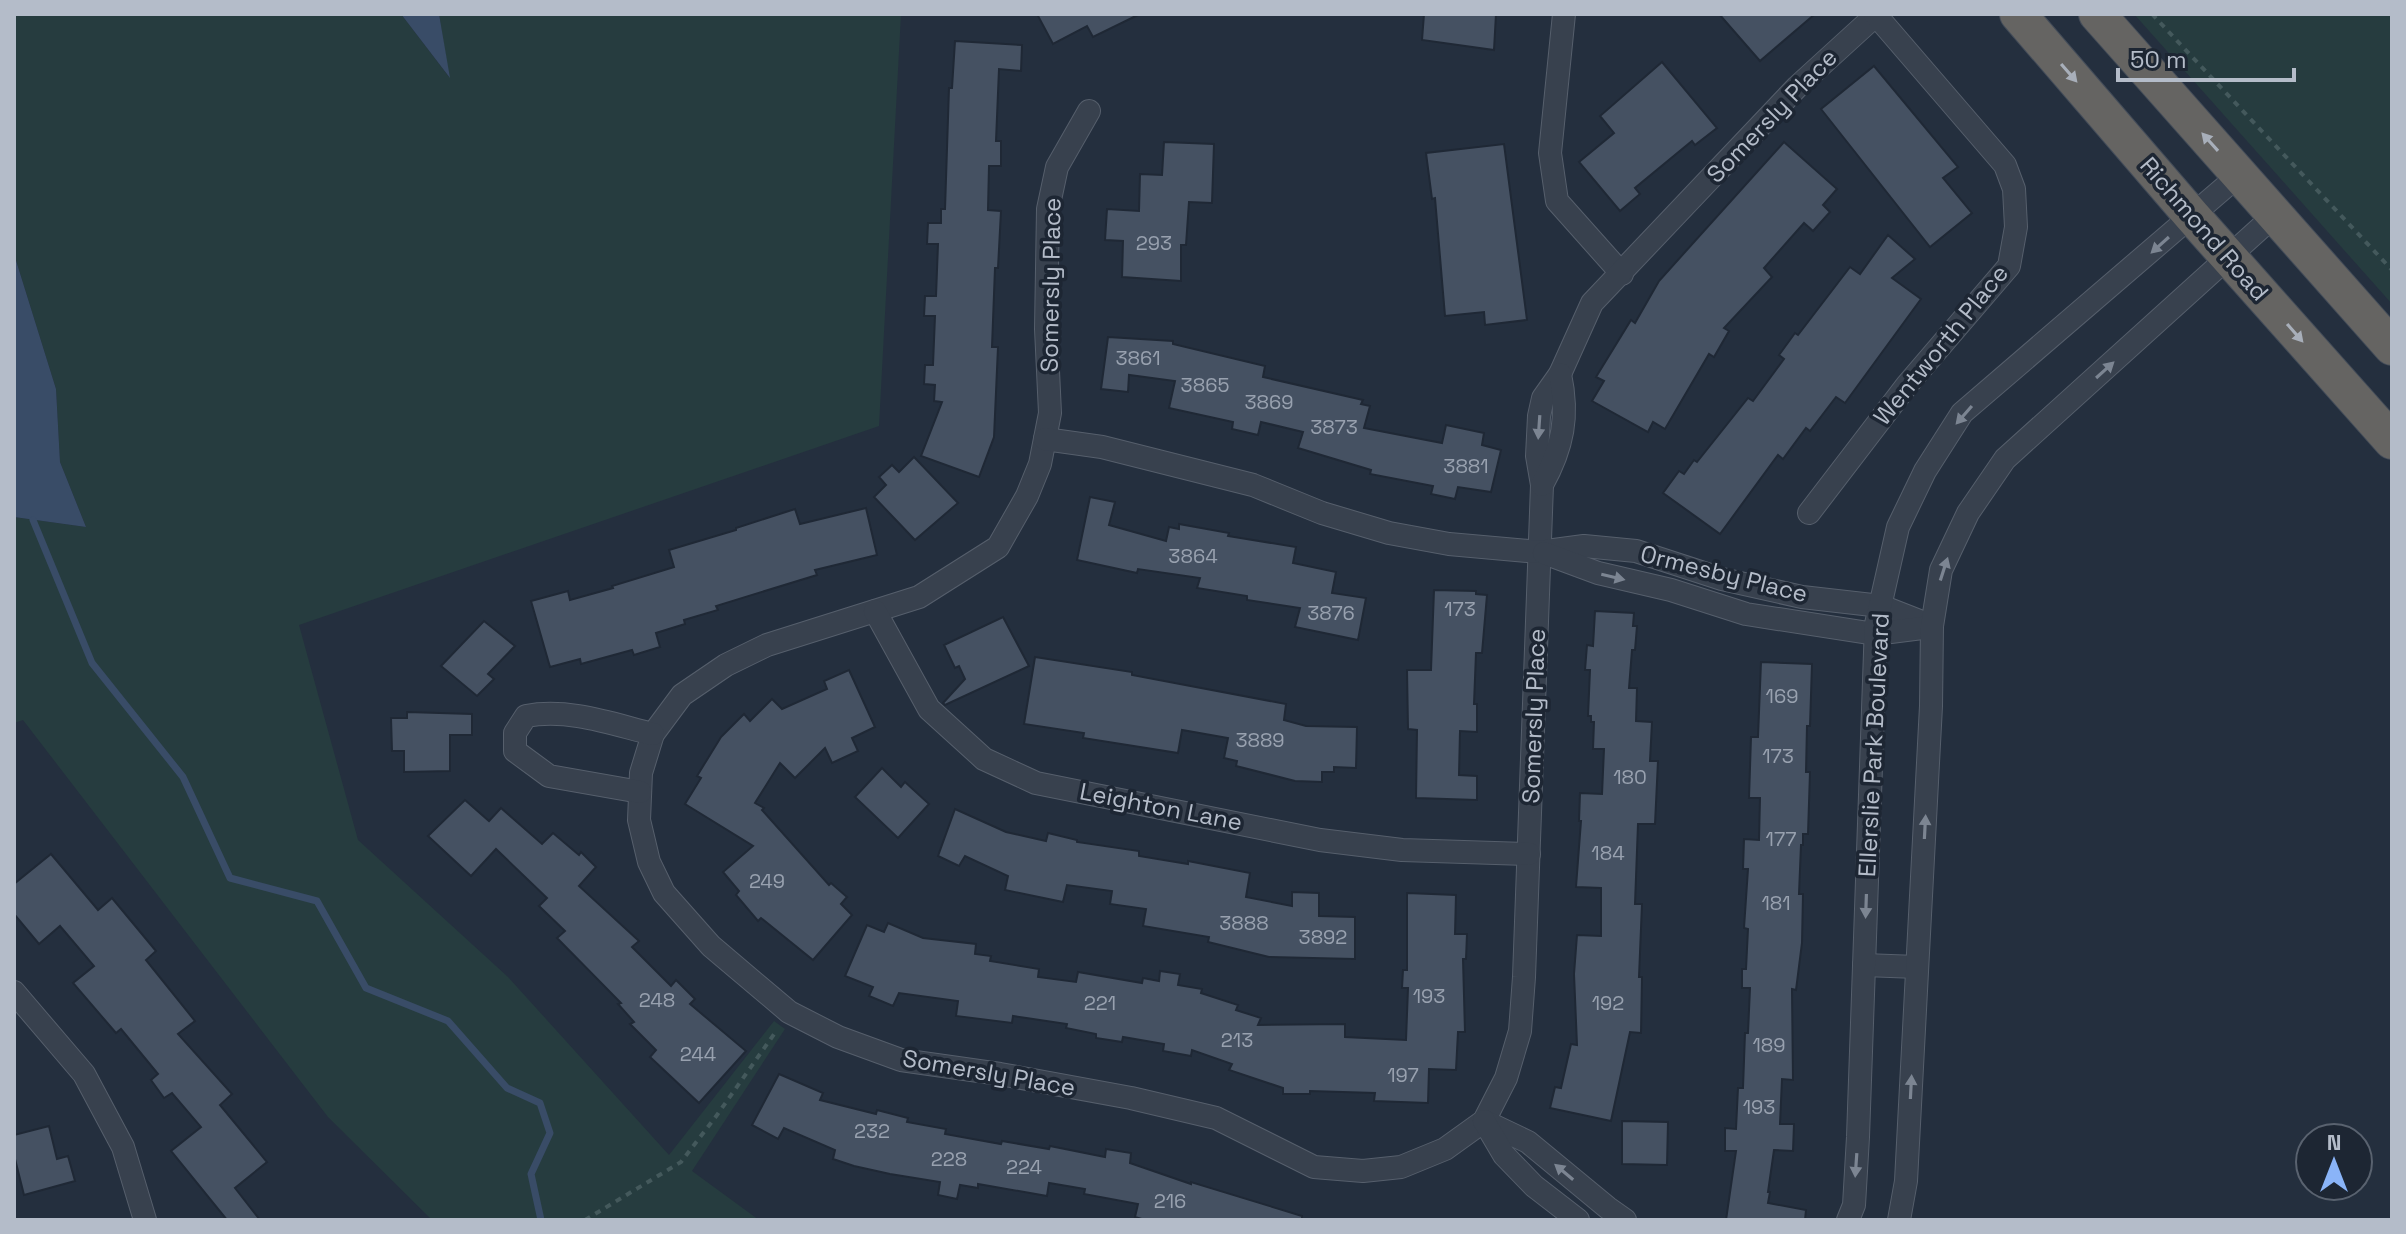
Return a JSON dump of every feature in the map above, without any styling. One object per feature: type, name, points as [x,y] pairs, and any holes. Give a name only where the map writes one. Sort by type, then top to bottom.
[{"type":"highway","name":"Richmond Road","points":[[2018,14],[2392,441]]},
{"type":"highway","points":[[2097,14],[2392,347]]},
{"type":"street","points":[[1564,14],[1550,153],[1557,201],[1622,274]]},
{"type":"street","name":"Somersly Place","points":[[1089,111],[1057,167],[1048,209],[1046,329],[1050,413],[1040,464],[1027,496],[998,547],[919,597],[767,645],[726,665],[682,695],[653,734],[641,773],[639,820],[649,862],[664,893],[711,946],[789,1012],[838,1037],[901,1060],[1131,1098],[1216,1118],[1314,1167],[1363,1171],[1401,1167],[1445,1149],[1484,1121],[1506,1078],[1520,1031],[1542,485],[1556,459],[1563,430],[1566,400],[1560,374],[1592,303],[1797,87],[1875,14]]},
{"type":"street","name":"Wentworth Place","points":[[1809,513],[1907,385],[2009,266],[2016,227],[2014,189],[2005,165],[1875,14]]},
{"type":"street","name":"Ellerslie Park Boulevard","points":[[1848,1220],[1854,1205],[1858,1137],[1875,634],[1898,527],[1925,471],[1962,413],[2239,175]]},
{"type":"street","points":[[1899,1220],[1906,1181],[1931,706],[1932,626],[1941,570],[1968,513],[2005,459],[2276,214]]},
{"type":"street","name":"Ormesby Place","points":[[1045,439],[1102,447],[1253,485],[1322,513],[1389,533],[1449,544],[1539,552],[1584,546],[1636,551],[1722,579],[1802,597],[1881,606],[1932,626]]},
{"type":"street","name":"Ormesby Place","points":[[1539,552],[1598,573],[1671,590],[1746,614],[1875,634],[1932,626]]},
{"type":"street","name":"Leighton Lane","points":[[875,611],[929,709],[984,759],[1036,783],[1320,840],[1402,850],[1529,854]]},
{"type":"street","points":[[640,792],[549,776],[515,751],[515,733],[526,716],[544,713],[578,716],[653,734]]},
{"type":"street","points":[[1864,965],[1917,967]]},
{"type":"street","points":[[14,992],[84,1074],[123,1147],[145,1220]]},
{"type":"street","points":[[1484,1121],[1504,1155],[1534,1186],[1578,1220]]},
{"type":"street","points":[[1484,1121],[1528,1142],[1625,1220]]},
{"type":"path","points":[[2152,14],[2392,270]]},
{"type":"path","points":[[585,1220],[681,1162],[789,1012]]},
{"type":"green space","points":[[14,14],[401,14],[449,77],[439,14],[901,14],[879,426],[299,625],[358,840],[508,977],[669,1155],[774,1021],[785,1029],[692,1171],[759,1220],[432,1220],[328,1117],[23,720],[14,723],[14,517],[86,527],[60,462],[56,389],[14,254]]},
{"type":"green space","points":[[2134,14],[2392,14],[2392,304]]},
{"type":"water","points":[[401,14],[439,14],[450,78]]},
{"type":"water","points":[[14,254],[56,389],[60,462],[86,527],[14,517]]},
{"type":"building","points":[[1037,14],[1140,14],[1093,37],[1087,26],[1053,44]]},
{"type":"building","points":[[1424,14],[1496,14],[1494,50],[1422,40]]},
{"type":"building","points":[[1719,14],[1815,14],[1760,61]]},
{"type":"building","points":[[955,41],[1022,45],[1021,71],[999,69],[996,141],[1001,141],[1001,166],[989,166],[988,210],[1001,211],[992,347],[998,347],[994,437],[979,477],[921,456],[942,402],[934,401],[935,385],[924,384],[925,365],[933,365],[935,316],[924,316],[925,296],[936,296],[938,244],[927,244],[928,223],[941,223],[941,209],[945,209],[949,88],[952,88]]},
{"type":"building","points":[[1662,62],[1717,128],[1695,145],[1692,141],[1635,188],[1640,194],[1620,211],[1579,162],[1614,133],[1600,116]]},
{"type":"building","points":[[1874,66],[1958,167],[1943,178],[1972,213],[1930,247],[1821,109]]},
{"type":"building","points":[[1164,142],[1214,144],[1212,203],[1189,202],[1186,245],[1181,245],[1181,281],[1122,277],[1123,241],[1105,240],[1107,209],[1139,211],[1140,174],[1162,175]]},
{"type":"building","points":[[1784,142],[1837,189],[1823,205],[1830,212],[1813,231],[1804,223],[1764,268],[1772,277],[1724,328],[1729,331],[1714,357],[1709,354],[1665,429],[1653,422],[1648,432],[1592,401],[1604,381],[1596,377],[1631,320],[1635,323],[1659,281]]},
{"type":"building","points":[[1504,144],[1527,320],[1485,325],[1484,312],[1445,316],[1435,198],[1432,199],[1426,153]]},
{"type":"building","points":[[1888,235],[1915,259],[1892,278],[1921,299],[1845,403],[1836,397],[1810,431],[1806,428],[1783,459],[1778,455],[1720,534],[1663,493],[1679,471],[1684,474],[1694,460],[1697,462],[1748,398],[1753,401],[1784,359],[1779,355],[1850,267],[1860,274]]},
{"type":"building","points":[[1108,337],[1173,341],[1173,344],[1265,366],[1263,377],[1363,400],[1361,404],[1370,406],[1364,428],[1442,443],[1446,425],[1484,433],[1482,445],[1501,450],[1491,492],[1458,487],[1455,499],[1431,494],[1433,486],[1370,474],[1371,470],[1298,448],[1303,432],[1261,422],[1258,435],[1232,429],[1233,422],[1169,408],[1175,381],[1129,375],[1128,392],[1101,389]]},
{"type":"building","points":[[914,457],[958,503],[915,540],[874,497],[886,485],[879,477],[892,465],[899,472]]},
{"type":"building","points":[[1090,497],[1115,502],[1109,525],[1166,541],[1169,527],[1179,529],[1179,524],[1296,547],[1293,563],[1336,572],[1332,593],[1366,598],[1358,640],[1295,627],[1300,608],[1197,588],[1200,578],[1138,569],[1137,573],[1077,560]]},
{"type":"building","points":[[866,508],[877,555],[815,570],[817,575],[716,606],[718,610],[684,620],[685,624],[656,633],[660,647],[634,655],[632,650],[581,664],[580,659],[550,667],[531,601],[568,591],[570,600],[674,567],[669,550],[795,509],[800,524]]},
{"type":"building","points":[[1434,590],[1476,591],[1476,594],[1487,595],[1482,653],[1476,653],[1474,704],[1477,704],[1477,732],[1460,731],[1459,775],[1477,776],[1477,800],[1416,798],[1417,730],[1408,729],[1407,670],[1431,670]]},
{"type":"building","points":[[1595,611],[1634,613],[1633,626],[1637,626],[1629,688],[1637,688],[1636,721],[1652,722],[1650,761],[1658,761],[1655,824],[1638,824],[1635,904],[1642,904],[1639,977],[1642,977],[1641,1033],[1630,1032],[1611,1121],[1550,1108],[1555,1087],[1561,1088],[1571,1044],[1577,1045],[1574,974],[1577,935],[1601,936],[1601,888],[1576,887],[1580,793],[1602,794],[1604,749],[1593,749],[1594,722],[1588,716],[1590,670],[1585,670],[1587,645],[1593,646]]},
{"type":"building","points":[[1003,617],[1029,666],[945,705],[943,703],[965,679],[959,666],[955,668],[944,645]]},
{"type":"building","points":[[484,621],[515,646],[488,674],[494,679],[477,696],[441,666]]},
{"type":"building","points":[[1035,657],[1132,672],[1132,675],[1286,704],[1284,720],[1306,726],[1357,727],[1356,768],[1334,767],[1334,772],[1322,772],[1322,782],[1295,781],[1236,766],[1237,761],[1224,758],[1228,738],[1182,730],[1178,753],[1083,738],[1084,733],[1024,724]]},
{"type":"building","points":[[1761,662],[1812,664],[1810,726],[1807,726],[1806,772],[1810,772],[1808,834],[1803,834],[1801,845],[1799,894],[1803,894],[1802,943],[1796,990],[1792,989],[1793,1080],[1782,1079],[1780,1124],[1794,1124],[1793,1151],[1774,1150],[1768,1192],[1768,1203],[1806,1210],[1805,1220],[1726,1220],[1736,1151],[1725,1151],[1725,1128],[1736,1129],[1738,1088],[1743,1088],[1745,1033],[1748,1033],[1750,988],[1742,988],[1748,929],[1744,928],[1748,869],[1743,869],[1744,839],[1759,840],[1760,798],[1749,798],[1751,737],[1758,737]]},
{"type":"building","points":[[849,670],[875,727],[852,738],[858,751],[832,763],[825,748],[795,778],[780,763],[755,803],[764,808],[762,810],[829,885],[831,883],[847,897],[841,904],[852,915],[813,960],[761,918],[758,921],[736,895],[739,891],[723,872],[753,846],[685,804],[701,778],[697,776],[721,737],[744,714],[750,721],[772,699],[782,709],[827,689],[824,681]]},
{"type":"building","points":[[407,712],[472,714],[472,735],[450,735],[450,771],[404,772],[404,751],[392,751],[391,718],[407,718]]},
{"type":"building","points":[[882,768],[901,787],[905,782],[929,804],[898,838],[855,797]]},
{"type":"building","points":[[465,800],[489,821],[501,808],[542,844],[553,833],[579,855],[581,852],[596,867],[579,886],[639,941],[632,947],[671,986],[676,980],[695,999],[690,1004],[746,1051],[699,1103],[650,1057],[656,1050],[630,1024],[634,1022],[618,1004],[621,1003],[557,938],[565,931],[539,906],[547,898],[496,849],[471,876],[428,836]]},
{"type":"building","points":[[955,809],[1006,832],[1046,841],[1048,833],[1077,842],[1139,851],[1139,856],[1188,864],[1188,861],[1250,873],[1246,897],[1292,906],[1292,892],[1319,893],[1319,916],[1355,917],[1355,959],[1269,957],[1208,942],[1209,937],[1143,926],[1146,909],[1110,904],[1112,891],[1067,885],[1063,902],[1005,890],[1008,876],[965,856],[959,866],[938,856]]},
{"type":"building","points":[[51,854],[98,910],[112,898],[156,951],[146,960],[195,1021],[178,1034],[232,1094],[220,1105],[267,1162],[235,1188],[260,1220],[227,1220],[171,1151],[201,1127],[172,1093],[164,1098],[151,1080],[158,1074],[121,1029],[116,1033],[73,983],[94,966],[60,926],[39,944],[14,914],[14,884]]},
{"type":"building","points":[[1407,893],[1456,895],[1455,934],[1467,934],[1466,959],[1463,959],[1465,1032],[1458,1032],[1456,1070],[1429,1069],[1428,1103],[1374,1101],[1375,1093],[1310,1091],[1310,1094],[1283,1094],[1283,1088],[1229,1070],[1232,1064],[1192,1050],[1191,1056],[1163,1051],[1164,1044],[1123,1037],[1122,1042],[1096,1038],[1096,1034],[1066,1028],[1067,1024],[1013,1016],[1012,1023],[956,1016],[958,1001],[899,993],[893,1006],[869,996],[873,987],[845,976],[867,925],[884,932],[888,923],[923,938],[976,944],[975,954],[991,956],[990,961],[1039,969],[1038,977],[1076,982],[1078,972],[1142,983],[1143,978],[1159,981],[1160,971],[1180,974],[1178,985],[1202,989],[1201,993],[1238,1005],[1236,1010],[1261,1018],[1258,1025],[1345,1024],[1345,1037],[1406,1040],[1408,988],[1402,988],[1403,970],[1407,970]]},
{"type":"building","points":[[779,1074],[823,1093],[820,1100],[876,1114],[877,1110],[908,1118],[907,1122],[946,1129],[945,1134],[1001,1144],[1002,1141],[1049,1149],[1050,1146],[1105,1157],[1106,1149],[1131,1153],[1130,1163],[1302,1216],[1302,1220],[1145,1220],[1135,1217],[1138,1204],[1084,1194],[1085,1189],[1049,1183],[1047,1196],[978,1184],[978,1188],[960,1185],[957,1199],[938,1195],[940,1182],[854,1166],[833,1159],[835,1150],[784,1128],[778,1139],[752,1125]]},
{"type":"building","points":[[1622,1121],[1668,1122],[1667,1165],[1622,1164]]},
{"type":"building","points":[[49,1126],[57,1159],[68,1156],[75,1181],[24,1195],[14,1155],[14,1135]]},
{"type":"waterway","points":[[33,520],[92,663],[183,777],[230,878],[317,901],[366,988],[448,1021],[507,1088],[540,1103],[550,1133],[531,1174],[541,1220]]}]
